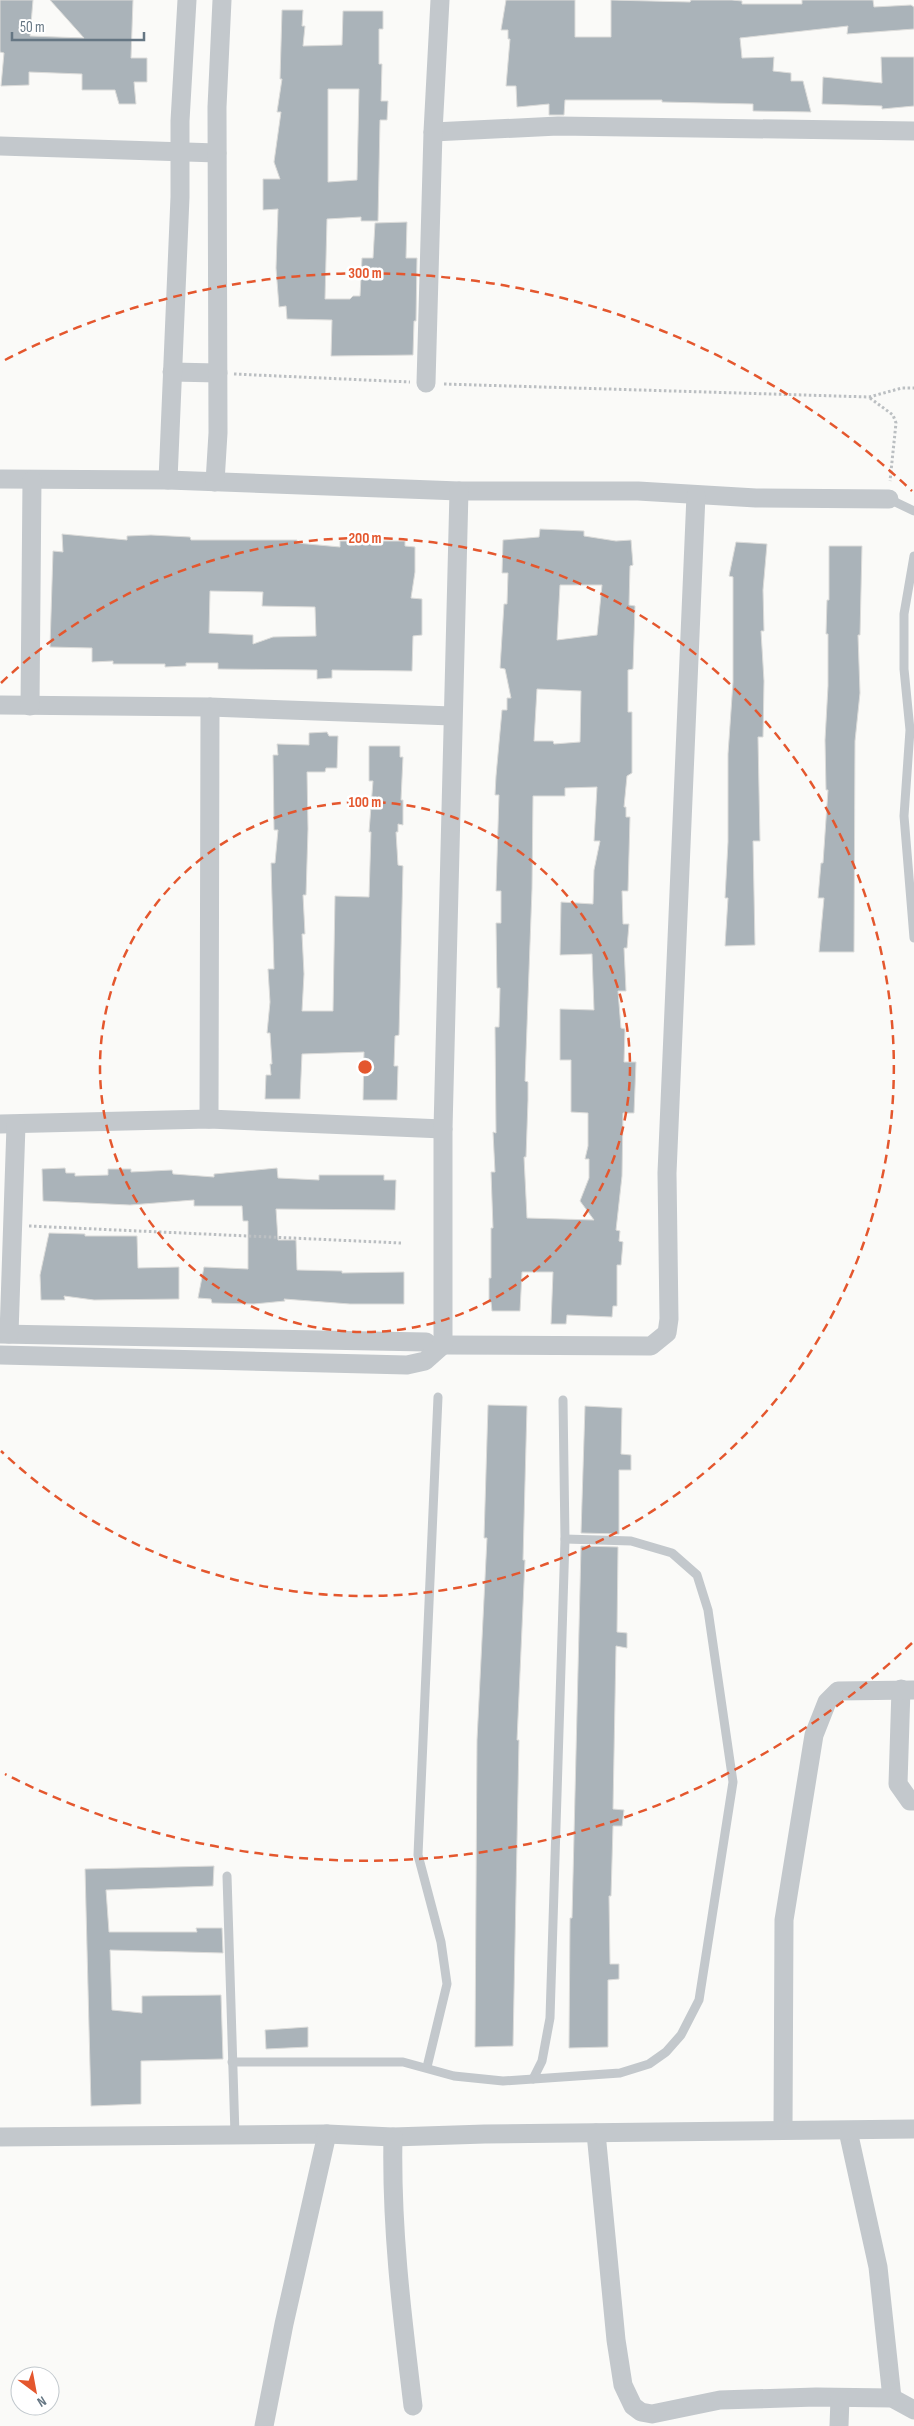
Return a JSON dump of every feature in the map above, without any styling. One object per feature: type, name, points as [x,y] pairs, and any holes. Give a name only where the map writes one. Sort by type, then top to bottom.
[{"type":"street","points":[[168,480],[180,197],[179,152],[187,0]]},
{"type":"street","points":[[215,482],[218,373],[217,153],[222,0]]},
{"type":"street","points":[[426,383],[433,132],[440,0]]},
{"type":"street","points":[[433,132],[558,126],[914,131]]},
{"type":"street","points":[[0,146],[217,153]]},
{"type":"street","points":[[172,372],[218,373]]},
{"type":"street","points":[[0,479],[168,480],[459,491],[638,491],[696,496],[889,500]]},
{"type":"street","points":[[30,706],[32,480]]},
{"type":"street","points":[[0,1356],[407,1365],[425,1361],[439,1347],[452,716],[459,491]]},
{"type":"street","points":[[443,1129],[209,1119],[8,1125],[13,1225],[5,1334],[426,1342],[439,1347],[651,1346],[666,1333],[669,1319],[667,1173],[696,496]]},
{"type":"street","points":[[0,705],[210,707],[452,716]]},
{"type":"street","points":[[209,1119],[210,707]]},
{"type":"street","points":[[783,2130],[784,1920],[814,1735],[826,1702],[838,1691],[908,1689],[898,1784],[910,1801],[914,1801]]},
{"type":"street","points":[[0,2137],[327,2134],[393,2137],[485,2134],[914,2129]]},
{"type":"street","points":[[848,2131],[878,2267],[892,2398]]},
{"type":"street","points":[[596,2133],[617,2349],[623,2385],[633,2406],[641,2412],[652,2414],[720,2400],[892,2398],[914,2410]]},
{"type":"street","points":[[264,2426],[284,2324],[327,2134]]},
{"type":"street","points":[[393,2137],[392,2197],[397,2266],[413,2406]]},
{"type":"street","points":[[839,2426],[840,2398]]},
{"type":"lane","points":[[889,500],[914,511]]},
{"type":"lane","points":[[914,556],[904,614],[904,669],[910,730],[904,816],[914,938]]},
{"type":"lane","points":[[427,2067],[447,1984],[441,1942],[418,1855],[438,1397]]},
{"type":"lane","points":[[533,2079],[542,2061],[550,2018],[564,1538],[563,1400]]},
{"type":"lane","points":[[232,2062],[403,2062],[427,2067],[454,2076],[503,2081],[620,2073],[649,2064],[666,2052],[681,2035],[699,2000],[733,1782],[708,1610],[697,1575],[672,1553],[630,1542],[564,1538]]},
{"type":"lane","points":[[228,1876],[235,2135]]},
{"type":"path","points":[[218,373],[426,383],[869,397],[902,388],[914,388]]},
{"type":"path","points":[[869,397],[893,415],[896,423],[889,500]]},
{"type":"path","points":[[13,1225],[400,1242]]},
{"type":"building","points":[[0,0],[33,0],[30,36],[84,38],[50,0],[133,0],[131,58],[147,58],[147,82],[134,82],[136,104],[119,104],[115,90],[82,90],[82,74],[29,72],[29,85],[1,86],[4,53],[0,52]]},
{"type":"building","points":[[506,0],[575,0],[575,37],[611,37],[611,0],[690,2],[691,0],[732,0],[742,1],[742,4],[802,4],[802,0],[873,0],[874,7],[911,5],[914,7],[914,29],[847,34],[848,26],[740,38],[742,58],[774,57],[773,71],[791,73],[791,81],[803,81],[811,112],[753,111],[753,104],[662,102],[662,100],[565,100],[564,115],[549,115],[549,104],[517,107],[516,86],[506,86],[510,39],[508,39],[508,30],[501,30]]},
{"type":"building","points":[[282,10],[303,10],[302,26],[305,26],[303,46],[342,45],[343,11],[383,11],[383,29],[379,29],[379,64],[382,64],[381,101],[388,101],[387,120],[380,120],[378,221],[361,221],[361,217],[327,219],[325,299],[350,299],[353,296],[360,296],[362,258],[373,258],[375,223],[407,222],[406,258],[417,258],[416,321],[414,321],[413,355],[331,356],[332,320],[287,319],[286,306],[279,307],[276,268],[278,209],[263,210],[263,179],[280,179],[274,162],[281,112],[277,112],[282,79],[280,79]],"holes":[[[328,89],[359,89],[357,180],[328,182]]]},
{"type":"building","points":[[881,57],[914,57],[914,106],[882,109],[882,106],[822,104],[823,77],[882,83]]},
{"type":"building","points":[[540,529],[584,531],[584,536],[616,541],[631,540],[633,565],[630,566],[629,605],[635,606],[633,669],[628,670],[628,712],[632,712],[632,773],[627,776],[624,807],[626,807],[626,817],[630,817],[628,891],[622,891],[623,924],[629,924],[627,948],[624,948],[626,991],[618,991],[621,1028],[625,1029],[624,1062],[636,1062],[634,1113],[623,1113],[622,1176],[616,1230],[620,1231],[619,1241],[623,1242],[621,1265],[617,1265],[617,1306],[613,1306],[612,1317],[567,1315],[566,1324],[551,1324],[553,1272],[522,1272],[520,1311],[492,1311],[491,1302],[489,1302],[491,1228],[493,1228],[491,1172],[495,1172],[493,1132],[496,1133],[495,1027],[499,1027],[500,988],[497,988],[496,923],[501,923],[501,891],[496,891],[499,795],[495,795],[502,710],[507,710],[507,698],[511,698],[505,669],[500,668],[504,604],[507,604],[508,573],[502,573],[503,540],[539,537]],"holes":[[[560,585],[602,585],[597,635],[557,640]],[[537,689],[581,691],[580,742],[554,744],[553,741],[534,741]],[[597,787],[594,841],[600,841],[594,870],[593,904],[561,902],[560,955],[592,954],[594,1010],[560,1009],[560,1060],[571,1060],[571,1112],[588,1113],[588,1146],[585,1159],[589,1159],[589,1178],[580,1201],[594,1220],[527,1218],[524,1157],[526,1157],[528,1082],[525,1081],[532,889],[533,796],[565,796],[565,788]]]},
{"type":"building","points":[[62,534],[127,540],[127,536],[151,535],[190,537],[191,540],[297,540],[297,543],[340,547],[340,541],[405,541],[405,546],[415,547],[415,572],[411,598],[422,599],[422,635],[413,636],[412,671],[332,670],[332,678],[317,679],[317,670],[218,669],[218,663],[186,663],[186,666],[165,667],[165,664],[113,664],[113,661],[92,662],[92,648],[50,647],[53,551],[63,552]],"holes":[[[210,591],[263,592],[262,606],[315,607],[316,636],[273,637],[253,644],[253,635],[209,633]]]},
{"type":"building","points":[[736,542],[767,544],[763,590],[764,631],[761,631],[764,681],[763,737],[758,737],[760,841],[753,841],[755,945],[725,946],[728,898],[725,898],[728,842],[728,754],[733,682],[733,577],[729,576]]},
{"type":"building","points":[[829,546],[862,546],[860,635],[858,635],[860,693],[855,741],[854,952],[819,952],[824,898],[818,898],[821,863],[823,863],[828,790],[826,790],[825,740],[828,686],[828,634],[826,634],[827,600],[829,600]]},
{"type":"building","points":[[327,732],[329,736],[338,736],[337,768],[326,768],[325,772],[307,772],[308,829],[306,895],[303,895],[305,934],[302,934],[304,974],[302,1011],[333,1011],[335,896],[369,897],[371,832],[369,832],[373,781],[369,781],[369,746],[400,746],[400,757],[403,757],[401,800],[403,800],[403,825],[398,824],[398,832],[396,832],[398,865],[403,866],[399,1035],[395,1036],[394,1066],[398,1066],[397,1100],[363,1100],[364,1052],[302,1054],[300,1099],[265,1099],[266,1075],[271,1075],[270,1064],[272,1064],[270,1033],[267,1033],[270,1002],[268,969],[274,969],[271,863],[275,863],[278,830],[274,830],[273,755],[278,755],[277,744],[309,745],[309,733]]},
{"type":"building","points":[[65,1168],[66,1173],[75,1173],[75,1176],[108,1175],[108,1169],[131,1169],[131,1172],[172,1170],[173,1174],[214,1177],[214,1174],[277,1168],[278,1178],[319,1180],[319,1175],[384,1175],[384,1180],[396,1180],[395,1210],[276,1209],[278,1240],[296,1240],[297,1270],[342,1271],[342,1273],[404,1272],[404,1304],[350,1304],[284,1299],[285,1301],[254,1304],[212,1303],[211,1299],[198,1298],[204,1267],[248,1269],[248,1221],[243,1221],[242,1206],[194,1206],[194,1200],[130,1205],[43,1201],[42,1169]]},
{"type":"building","points":[[49,1233],[85,1234],[85,1236],[137,1236],[138,1268],[179,1267],[179,1299],[94,1300],[64,1296],[65,1300],[41,1300],[40,1275]]},
{"type":"building","points":[[488,1405],[527,1406],[523,1560],[525,1560],[517,1740],[519,1740],[513,2046],[475,2047],[477,1740],[487,1538],[484,1538]]},
{"type":"building","points":[[585,1406],[622,1408],[621,1454],[631,1455],[631,1470],[619,1470],[619,1534],[581,1533]]},
{"type":"building","points":[[581,1546],[618,1547],[617,1632],[627,1633],[627,1648],[616,1646],[613,1809],[624,1810],[622,1826],[613,1826],[611,1896],[609,1896],[610,1964],[619,1964],[619,1979],[608,1980],[608,2047],[569,2048],[570,1918],[572,1918]]},
{"type":"building","points":[[214,1866],[213,1886],[106,1890],[109,1932],[197,1932],[196,1928],[222,1928],[223,1953],[110,1950],[112,2010],[142,2013],[142,1996],[221,1995],[223,2059],[141,2061],[141,2104],[91,2106],[85,1869]]},
{"type":"building","points":[[308,2027],[308,2047],[266,2049],[265,2030]]}]
